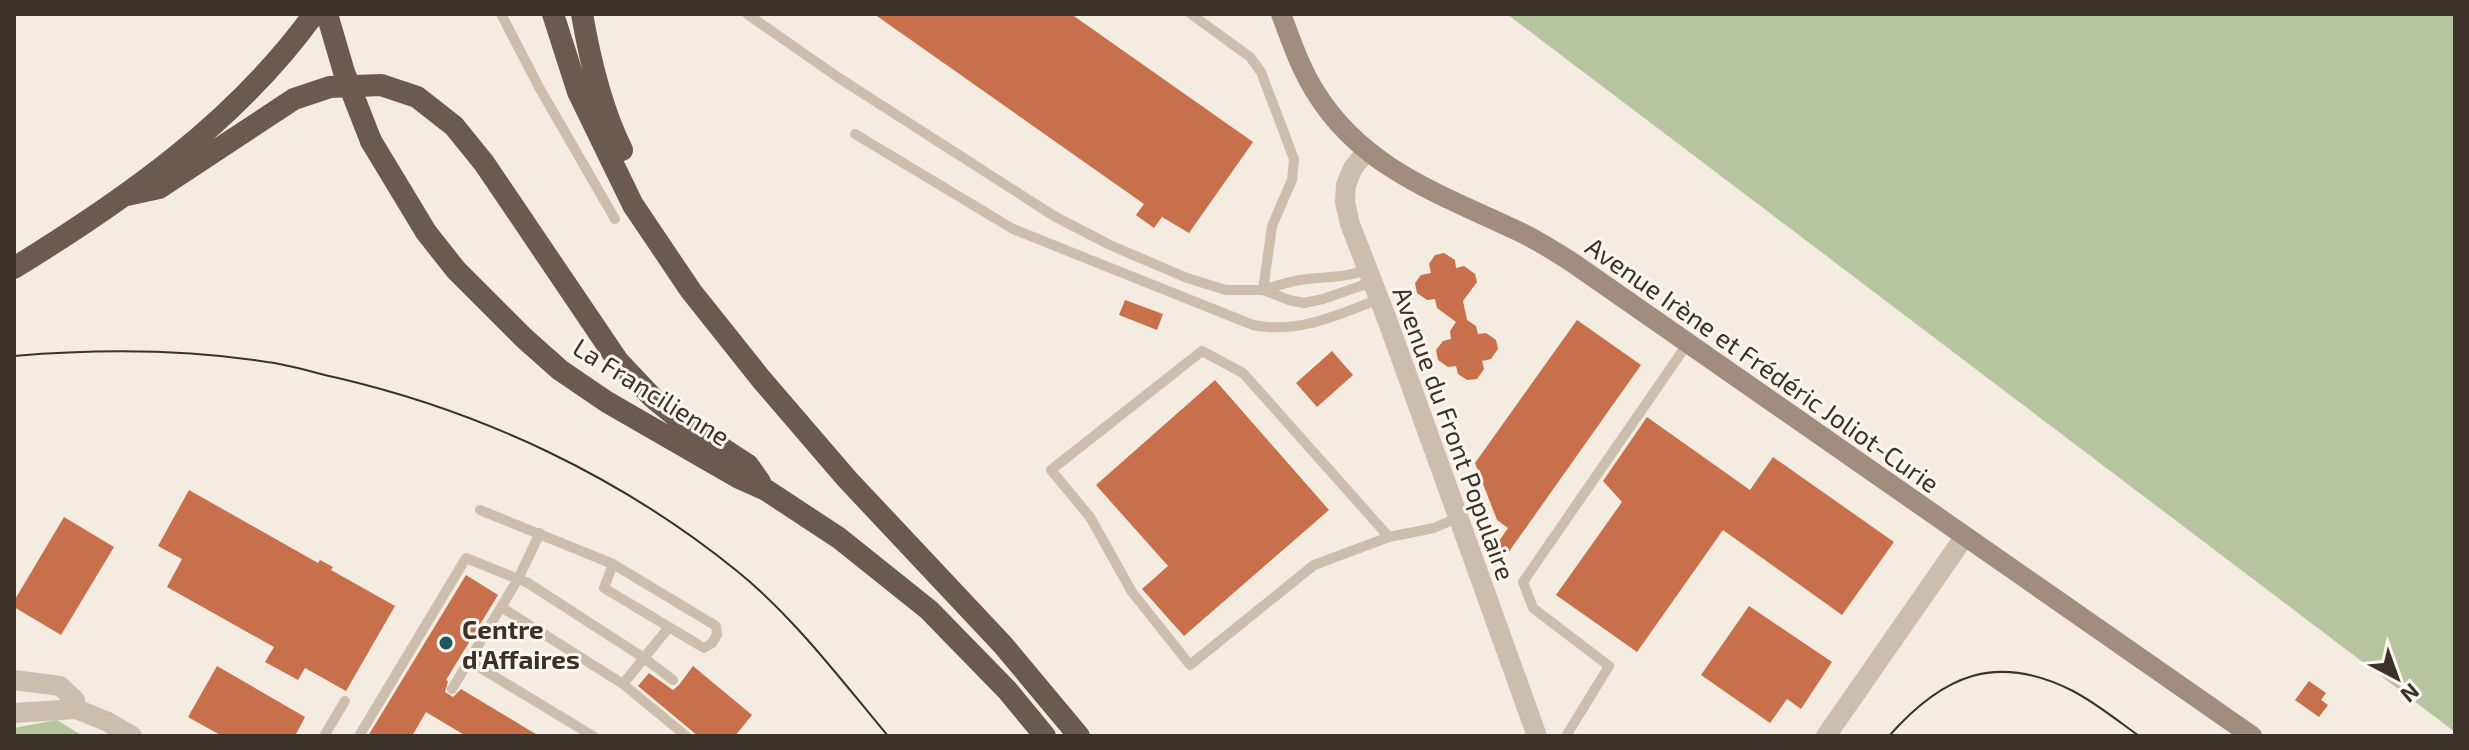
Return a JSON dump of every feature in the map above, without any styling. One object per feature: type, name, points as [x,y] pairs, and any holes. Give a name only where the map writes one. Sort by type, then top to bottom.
[{"type":"highway","points":[[14,268],[127,195],[184,150],[247,92],[314,14]]},
{"type":"highway","name":"La Francilienne","points":[[327,14],[344,72],[371,141],[426,232],[456,270],[560,370],[607,402],[739,478],[766,490],[839,538],[929,610],[1007,690],[1045,736]]},
{"type":"highway","points":[[553,14],[578,92],[624,212],[847,479],[1003,645],[1079,736]]},
{"type":"highway","points":[[582,14],[598,85],[614,133],[632,172],[624,212]]},
{"type":"highway","points":[[127,195],[159,188],[294,99],[330,87],[381,85],[417,97],[454,126],[484,163],[618,361],[652,397],[685,424],[748,465],[766,490]]},
{"type":"main road","name":"Avenue Irène et Frédéric Joliot-Curie","points":[[1281,14],[1315,91],[1343,128],[1367,151],[1423,188],[1541,243],[2252,736]]},
{"type":"street","name":"Avenue du Front Populaire","points":[[1367,151],[1353,168],[1346,185],[1345,202],[1350,224],[1537,736]]},
{"type":"street","points":[[1826,736],[1965,536]]},
{"type":"street","points":[[14,680],[60,686],[75,700],[76,709]]},
{"type":"street","points":[[14,713],[76,709],[132,736]]},
{"type":"lane","points":[[501,14],[534,77],[624,212]]},
{"type":"lane","points":[[747,14],[839,78],[1054,216],[1110,245],[1187,278],[1226,290],[1263,290],[1307,279],[1350,276],[1373,283]]},
{"type":"lane","points":[[1191,14],[1250,57],[1261,72],[1294,159],[1292,180],[1272,226],[1263,290]]},
{"type":"lane","points":[[855,134],[1013,229],[1253,325],[1272,329],[1296,327],[1373,283]]},
{"type":"lane","points":[[1263,290],[1304,303],[1373,283]]},
{"type":"lane","points":[[1566,736],[1609,666],[1533,608],[1523,582],[1688,343]]},
{"type":"lane","points":[[1389,537],[1243,373],[1202,351],[1051,470],[1090,517],[1132,592],[1190,665],[1314,565],[1389,537],[1434,528],[1459,517]]},
{"type":"lane","points":[[480,510],[613,564],[716,626],[717,635],[712,643],[704,648],[604,588],[613,564]]},
{"type":"lane","points":[[452,689],[518,579],[540,533]]},
{"type":"lane","points":[[359,736],[466,558],[548,594],[673,680]]},
{"type":"lane","points":[[501,607],[623,684],[686,736]]},
{"type":"lane","points":[[623,684],[669,627]]},
{"type":"lane","points":[[469,661],[593,736]]},
{"type":"lane","points":[[324,736],[345,701]]},
{"type":"green space","points":[[1507,14],[2455,14],[2455,732]]},
{"type":"green space","points":[[57,720],[83,736],[14,736],[14,728]]},
{"type":"building","points":[[874,14],[1071,14],[1253,142],[1189,233],[1162,217],[1154,228],[1136,215],[1144,204]]},
{"type":"building","points":[[1444,253],[1455,260],[1456,268],[1464,266],[1475,274],[1477,282],[1463,301],[1467,320],[1476,326],[1478,334],[1486,333],[1496,340],[1498,349],[1491,359],[1482,361],[1484,369],[1477,379],[1467,380],[1458,374],[1456,366],[1448,367],[1438,360],[1436,350],[1443,341],[1451,339],[1450,331],[1456,322],[1437,308],[1435,299],[1427,300],[1417,293],[1415,283],[1421,275],[1431,273],[1429,264],[1435,255]]},
{"type":"building","points":[[1125,300],[1163,314],[1157,330],[1119,315]]},
{"type":"building","points":[[1577,320],[1641,365],[1508,553],[1497,544],[1508,528],[1497,520],[1475,463]]},
{"type":"building","points":[[1332,351],[1353,375],[1317,407],[1296,383]]},
{"type":"building","points":[[1215,380],[1329,510],[1184,636],[1142,589],[1168,566],[1096,485]]},
{"type":"building","points":[[1647,417],[1750,490],[1773,457],[1894,542],[1842,615],[1723,530],[1637,652],[1556,595],[1622,502],[1603,481]]},
{"type":"building","points":[[189,490],[318,563],[320,560],[333,567],[331,570],[395,606],[346,691],[305,668],[298,680],[265,662],[274,647],[167,587],[182,559],[158,546]]},
{"type":"building","points":[[64,517],[114,547],[61,635],[14,607],[14,601]]},
{"type":"building","name":"Centre d'Affaires","points":[[466,575],[498,595],[446,680],[445,692],[453,697],[461,689],[539,736],[466,736],[426,712],[412,736],[368,736]]},
{"type":"building","points":[[1749,606],[1832,662],[1801,709],[1787,699],[1770,723],[1701,675]]},
{"type":"building","points":[[217,666],[305,717],[295,736],[222,736],[188,717]]},
{"type":"building","points":[[693,666],[752,715],[735,736],[698,736],[638,686],[649,673],[673,690]]},
{"type":"building","points":[[2309,681],[2326,693],[2321,700],[2328,705],[2319,717],[2295,700]]},
{"type":"tram line","points":[[14,356],[141,352],[276,363],[392,392],[497,429],[548,452],[646,506],[737,571],[797,628],[888,736]]},
{"type":"tram line","points":[[1889,736],[1909,715],[1951,685],[1972,676],[1995,672],[2045,679],[2073,691],[2139,736]]},
{"type":"place","name":"Centre d'Affaires","points":[[446,643]]}]
